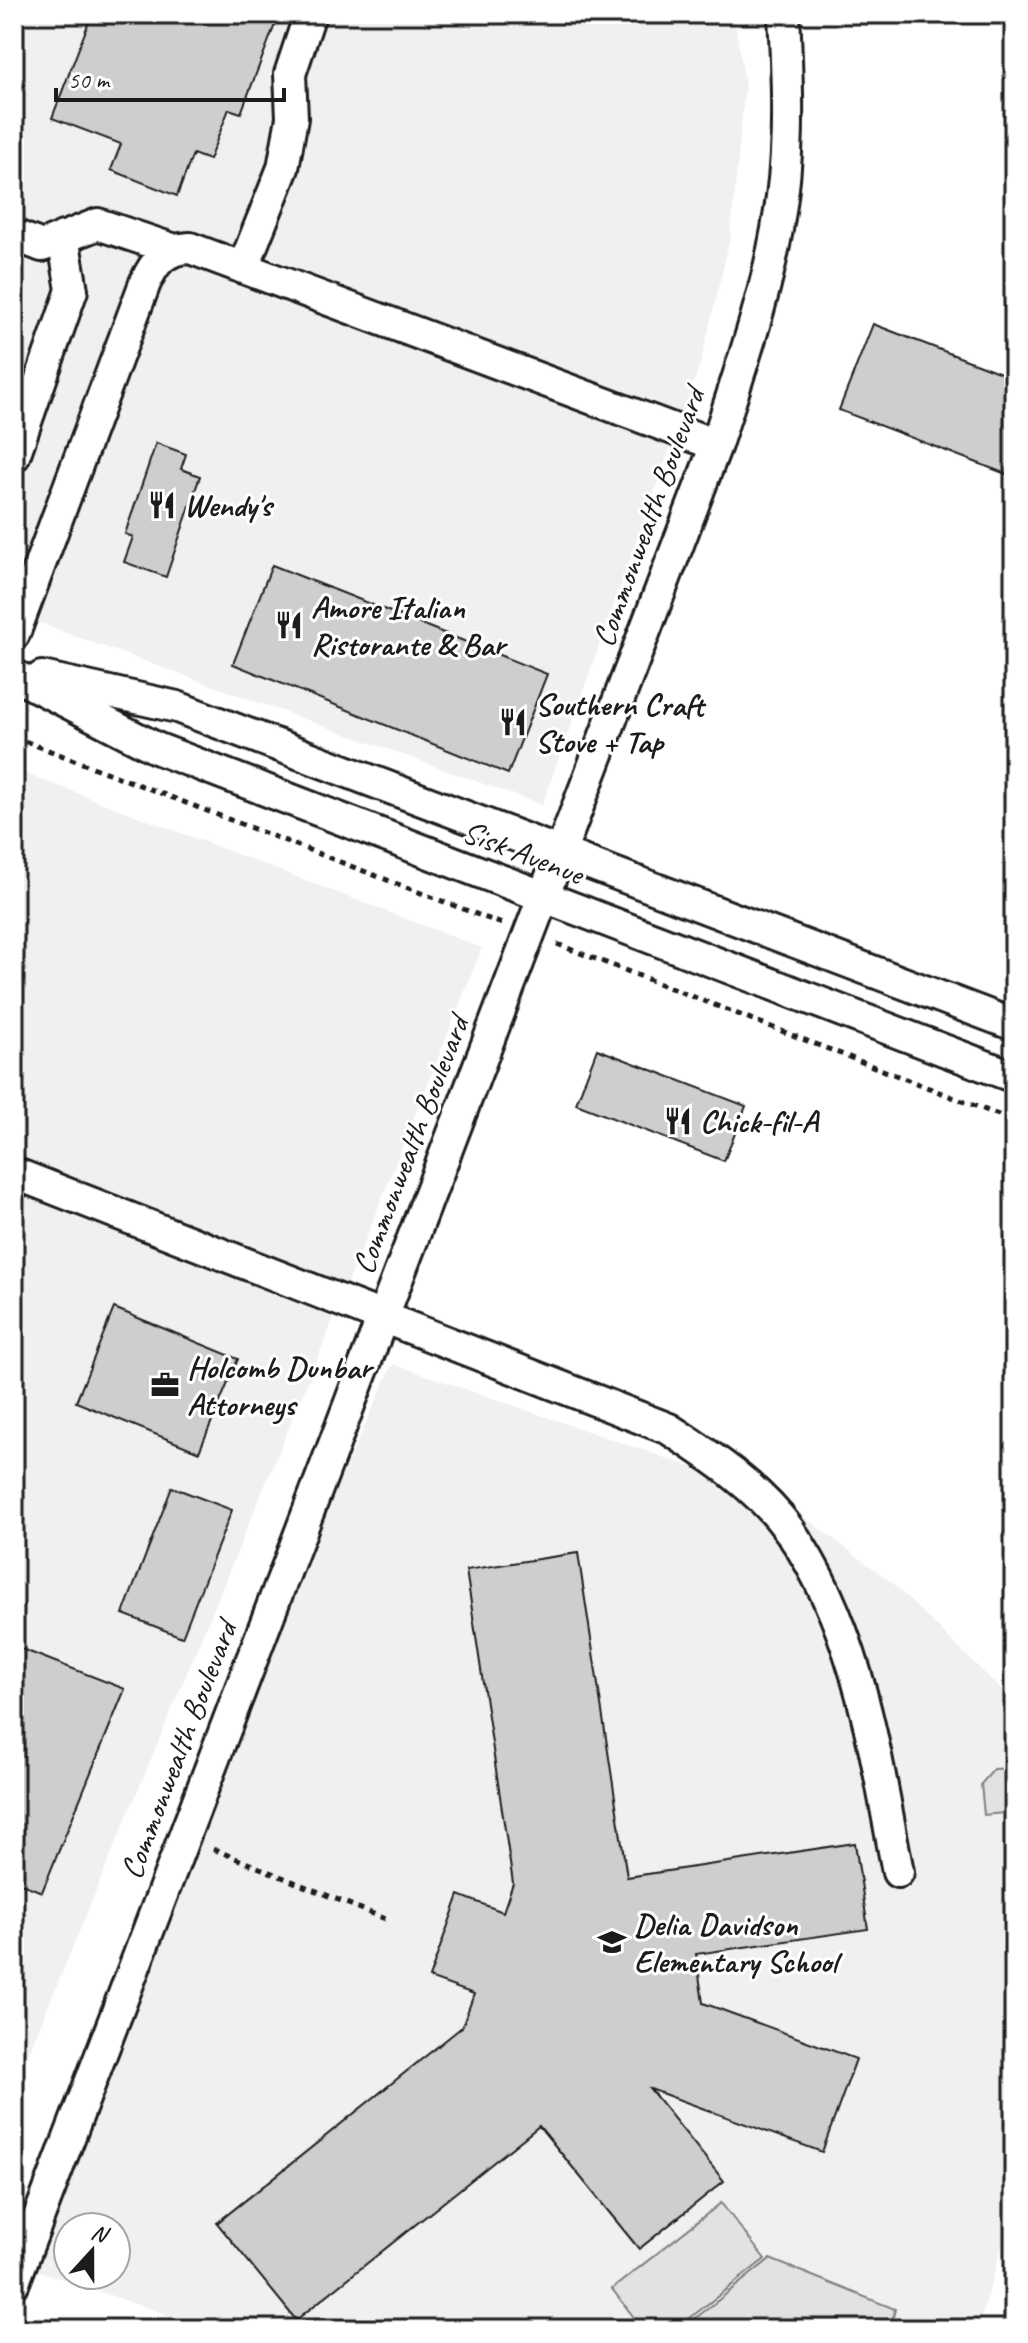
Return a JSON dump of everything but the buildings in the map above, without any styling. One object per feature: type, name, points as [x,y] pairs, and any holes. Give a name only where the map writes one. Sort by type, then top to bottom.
[{"type":"street","points":[[243,268],[283,168],[292,118],[290,74],[310,14]]},
{"type":"street","name":"Commonwealth Boulevard","points":[[14,2282],[716,445],[761,305],[782,197],[788,92],[784,14]]},
{"type":"street","points":[[14,235],[42,246],[98,224],[172,249],[190,248],[716,445]]},
{"type":"street","points":[[16,444],[72,290],[63,237]]},
{"type":"street","points":[[14,634],[145,283],[154,264],[172,249]]},
{"type":"street","name":"Sisk Avenue","points":[[14,673],[177,707],[563,851],[1014,1025]]},
{"type":"street","name":"Sisk Avenue","points":[[14,673],[156,748],[1014,1077]]},
{"type":"street","points":[[14,1173],[669,1429],[725,1465],[789,1530],[831,1606],[859,1685],[898,1872]]},
{"type":"path","points":[[213,1849],[388,1920]]},
{"type":"shaded area","points":[[14,14],[734,14],[745,86],[730,239],[701,362],[542,805],[14,614]]},
{"type":"shaded area","points":[[14,769],[482,948],[315,1365],[14,2088]]},
{"type":"shaded area","points":[[393,1364],[776,1496],[890,1581],[1011,1699],[1014,1706],[1014,2203],[978,2329],[209,2329],[98,2291],[132,2291],[132,2211],[52,2211],[52,2275],[22,2265],[265,1643]]},
{"type":"shaded area","points":[[1014,1768],[1014,1812],[984,1815],[981,1784],[994,1769]]},
{"type":"shaded area","points":[[721,2203],[765,2259],[676,2329],[643,2329],[612,2289]]},
{"type":"shaded area","points":[[770,2259],[895,2309],[890,2329],[682,2329]]},
{"type":"place","name":"Wendy's","points":[[162,505]]},
{"type":"place","name":"Amore Italian Ristorante & Bar","points":[[289,625]]},
{"type":"place","name":"Southern Craft Stove + Tap","points":[[513,722]]},
{"type":"place","name":"Chick-fil-A","points":[[678,1121]]},
{"type":"place","name":"Holcomb Dunbar Attorneys","points":[[165,1385]]},
{"type":"place","name":"Delia Davidson Elementary School","points":[[612,1942]]}]
